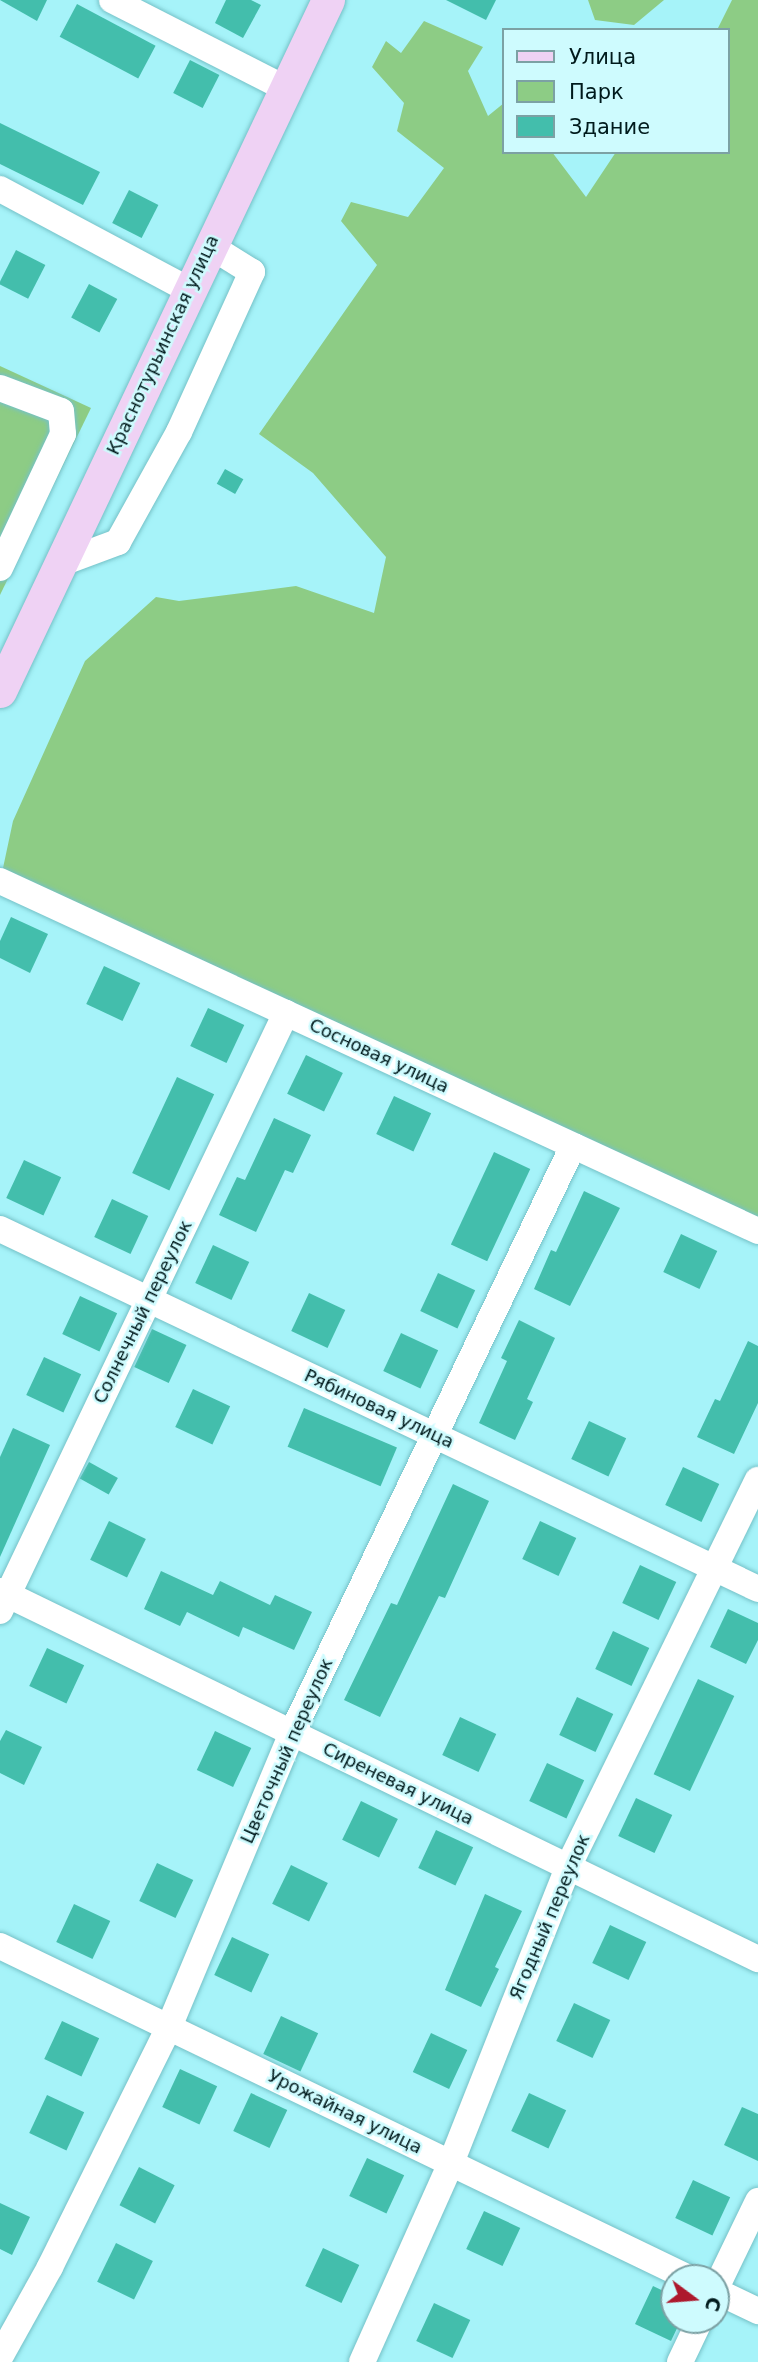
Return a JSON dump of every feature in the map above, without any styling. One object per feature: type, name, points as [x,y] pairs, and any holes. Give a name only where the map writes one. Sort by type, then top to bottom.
[{"type":"main road","name":"Краснотурьинская улица","points":[[0,691],[328,0]]},
{"type":"street","points":[[112,0],[285,88]]},
{"type":"street","points":[[0,189],[189,290]]},
{"type":"street","points":[[59,564],[118,541],[179,432],[252,272],[210,246]]},
{"type":"street","points":[[0,388],[61,411],[63,434],[0,568]]},
{"type":"street","name":"Сосновая улица","points":[[0,881],[758,1231]]},
{"type":"street","name":"Солнечный переулок","points":[[3,1599],[286,1013]]},
{"type":"street","name":"Цветочный переулок","points":[[0,2357],[50,2267],[169,2027],[292,1733],[573,1146]]},
{"type":"street","name":"Рябиновая улица","points":[[0,1229],[758,1589]]},
{"type":"street","name":"Ягодный переулок","points":[[362,2362],[451,2163],[568,1867],[758,1480]]},
{"type":"street","name":"Сиреневая улица","points":[[3,1599],[292,1733],[758,1959]]},
{"type":"street","name":"Урожайная улица","points":[[0,1946],[660,2264]]},
{"type":"street","points":[[728,2264],[758,2201]]},
{"type":"street","points":[[730,2296],[758,2311]]},
{"type":"street","points":[[680,2362],[693,2334]]},
{"type":"green space","points":[[588,0],[664,0],[634,25],[595,20]]},
{"type":"green space","points":[[732,0],[758,0],[758,1223],[21,879],[3,868],[13,821],[85,661],[156,597],[179,601],[296,586],[374,613],[386,557],[313,473],[259,434],[377,265],[341,221],[351,202],[408,217],[444,168],[397,131],[404,103],[372,67],[386,41],[401,53],[424,21],[483,47],[468,71],[488,116],[503,104],[503,154],[554,154],[586,197],[615,154],[730,154],[730,28],[718,28]]},
{"type":"green space","points":[[0,366],[91,408],[0,595]]},
{"type":"building","points":[[0,0],[47,0],[37,21]]},
{"type":"building","points":[[226,0],[251,0],[261,5],[243,38],[215,23]]},
{"type":"building","points":[[446,0],[496,0],[486,20]]},
{"type":"building","points":[[77,4],[156,46],[138,78],[60,37]]},
{"type":"building","points":[[190,60],[219,75],[203,108],[173,93]]},
{"type":"building","points":[[0,123],[100,172],[83,205],[0,164]]},
{"type":"building","points":[[129,190],[158,205],[142,238],[112,223]]},
{"type":"building","points":[[16,250],[45,265],[28,299],[0,284]]},
{"type":"building","points":[[89,284],[117,299],[99,333],[71,318]]},
{"type":"building","points":[[225,469],[243,479],[235,494],[217,484]]},
{"type":"building","points":[[11,917],[48,934],[30,973],[0,958],[0,941]]},
{"type":"building","points":[[104,966],[140,983],[123,1021],[86,1004]]},
{"type":"building","points":[[208,1008],[244,1025],[227,1063],[190,1046]]},
{"type":"building","points":[[306,1055],[343,1073],[324,1112],[287,1094]]},
{"type":"building","points":[[177,1077],[214,1094],[169,1190],[132,1173]]},
{"type":"building","points":[[394,1096],[431,1113],[413,1151],[376,1134]]},
{"type":"building","points":[[274,1118],[311,1135],[293,1173],[285,1170],[256,1232],[219,1215],[237,1177],[245,1180]]},
{"type":"building","points":[[494,1152],[530,1169],[487,1261],[451,1244]]},
{"type":"building","points":[[24,1160],[61,1177],[43,1215],[6,1198]]},
{"type":"building","points":[[584,1191],[620,1208],[570,1306],[534,1289],[551,1250],[556,1252]]},
{"type":"building","points":[[112,1199],[148,1216],[131,1254],[94,1237]]},
{"type":"building","points":[[681,1234],[717,1251],[700,1289],[663,1272]]},
{"type":"building","points":[[213,1245],[249,1262],[232,1300],[195,1283]]},
{"type":"building","points":[[438,1273],[475,1290],[457,1328],[420,1311]]},
{"type":"building","points":[[309,1293],[345,1310],[328,1348],[291,1331]]},
{"type":"building","points":[[80,1296],[117,1313],[99,1351],[62,1334]]},
{"type":"building","points":[[519,1320],[555,1338],[527,1399],[533,1402],[515,1440],[479,1423],[507,1361],[501,1358]]},
{"type":"building","points":[[152,1329],[186,1345],[169,1383],[134,1367]]},
{"type":"building","points":[[401,1333],[438,1350],[420,1388],[383,1371]]},
{"type":"building","points":[[748,1341],[758,1346],[758,1403],[734,1454],[697,1437],[715,1399],[720,1401]]},
{"type":"building","points":[[44,1357],[81,1374],[63,1412],[26,1395]]},
{"type":"building","points":[[193,1389],[230,1406],[212,1444],[175,1427]]},
{"type":"building","points":[[304,1408],[397,1447],[381,1486],[288,1447]]},
{"type":"building","points":[[589,1421],[626,1438],[608,1476],[571,1459]]},
{"type":"building","points":[[13,1428],[50,1445],[0,1557],[0,1457]]},
{"type":"building","points":[[89,1462],[118,1478],[109,1495],[80,1479]]},
{"type":"building","points":[[683,1467],[719,1484],[702,1522],[665,1505]]},
{"type":"building","points":[[453,1484],[489,1501],[445,1598],[439,1596],[380,1717],[344,1700],[391,1603],[397,1605]]},
{"type":"building","points":[[109,1521],[146,1539],[127,1578],[90,1560]]},
{"type":"building","points":[[540,1521],[576,1538],[559,1576],[522,1559]]},
{"type":"building","points":[[640,1565],[676,1582],[659,1620],[622,1603]]},
{"type":"building","points":[[161,1571],[213,1595],[220,1581],[270,1605],[275,1595],[312,1612],[294,1650],[243,1627],[239,1637],[187,1612],[180,1626],[144,1609]]},
{"type":"building","points":[[728,1609],[758,1623],[758,1640],[746,1664],[710,1647]]},
{"type":"building","points":[[613,1631],[649,1648],[632,1686],[595,1669]]},
{"type":"building","points":[[47,1648],[84,1665],[66,1703],[29,1686]]},
{"type":"building","points":[[698,1679],[734,1696],[690,1791],[654,1774]]},
{"type":"building","points":[[577,1697],[613,1714],[596,1752],[559,1735]]},
{"type":"building","points":[[460,1717],[496,1734],[479,1772],[442,1755]]},
{"type":"building","points":[[6,1730],[42,1747],[24,1785],[0,1773],[0,1741]]},
{"type":"building","points":[[215,1731],[251,1748],[233,1787],[197,1770]]},
{"type":"building","points":[[547,1763],[584,1780],[566,1818],[529,1801]]},
{"type":"building","points":[[636,1798],[672,1815],[655,1853],[618,1836]]},
{"type":"building","points":[[361,1801],[398,1819],[379,1858],[342,1840]]},
{"type":"building","points":[[436,1830],[473,1847],[455,1885],[418,1868]]},
{"type":"building","points":[[157,1863],[193,1880],[176,1918],[139,1901]]},
{"type":"building","points":[[291,1865],[328,1883],[309,1922],[272,1904]]},
{"type":"building","points":[[485,1894],[522,1911],[495,1967],[499,1969],[481,2007],[445,1990]]},
{"type":"building","points":[[74,1904],[110,1921],[93,1959],[56,1942]]},
{"type":"building","points":[[610,1925],[646,1942],[629,1980],[592,1963]]},
{"type":"building","points":[[232,1937],[269,1954],[251,1992],[214,1975]]},
{"type":"building","points":[[574,2003],[610,2020],[593,2058],[556,2041]]},
{"type":"building","points":[[281,2016],[318,2033],[300,2071],[263,2054]]},
{"type":"building","points":[[62,2021],[99,2038],[81,2076],[44,2059]]},
{"type":"building","points":[[431,2033],[467,2050],[449,2089],[413,2072]]},
{"type":"building","points":[[180,2069],[217,2086],[199,2124],[162,2107]]},
{"type":"building","points":[[251,2093],[287,2110],[270,2148],[233,2131]]},
{"type":"building","points":[[529,2093],[566,2110],[548,2148],[511,2131]]},
{"type":"building","points":[[47,2095],[84,2112],[66,2150],[29,2133]]},
{"type":"building","points":[[742,2107],[758,2114],[758,2161],[724,2145]]},
{"type":"building","points":[[367,2158],[404,2175],[386,2213],[349,2196]]},
{"type":"building","points":[[139,2167],[175,2185],[155,2223],[119,2205]]},
{"type":"building","points":[[693,2180],[730,2197],[712,2235],[675,2218]]},
{"type":"building","points":[[0,2203],[30,2217],[12,2255],[0,2249]]},
{"type":"building","points":[[484,2211],[520,2228],[503,2266],[466,2249]]},
{"type":"building","points":[[116,2243],[153,2261],[134,2300],[97,2282]]},
{"type":"building","points":[[323,2248],[359,2265],[342,2303],[305,2286]]},
{"type":"building","points":[[653,2286],[660,2289],[660,2334],[674,2334],[671,2341],[635,2324]]},
{"type":"building","points":[[434,2303],[470,2320],[453,2358],[416,2341]]}]
